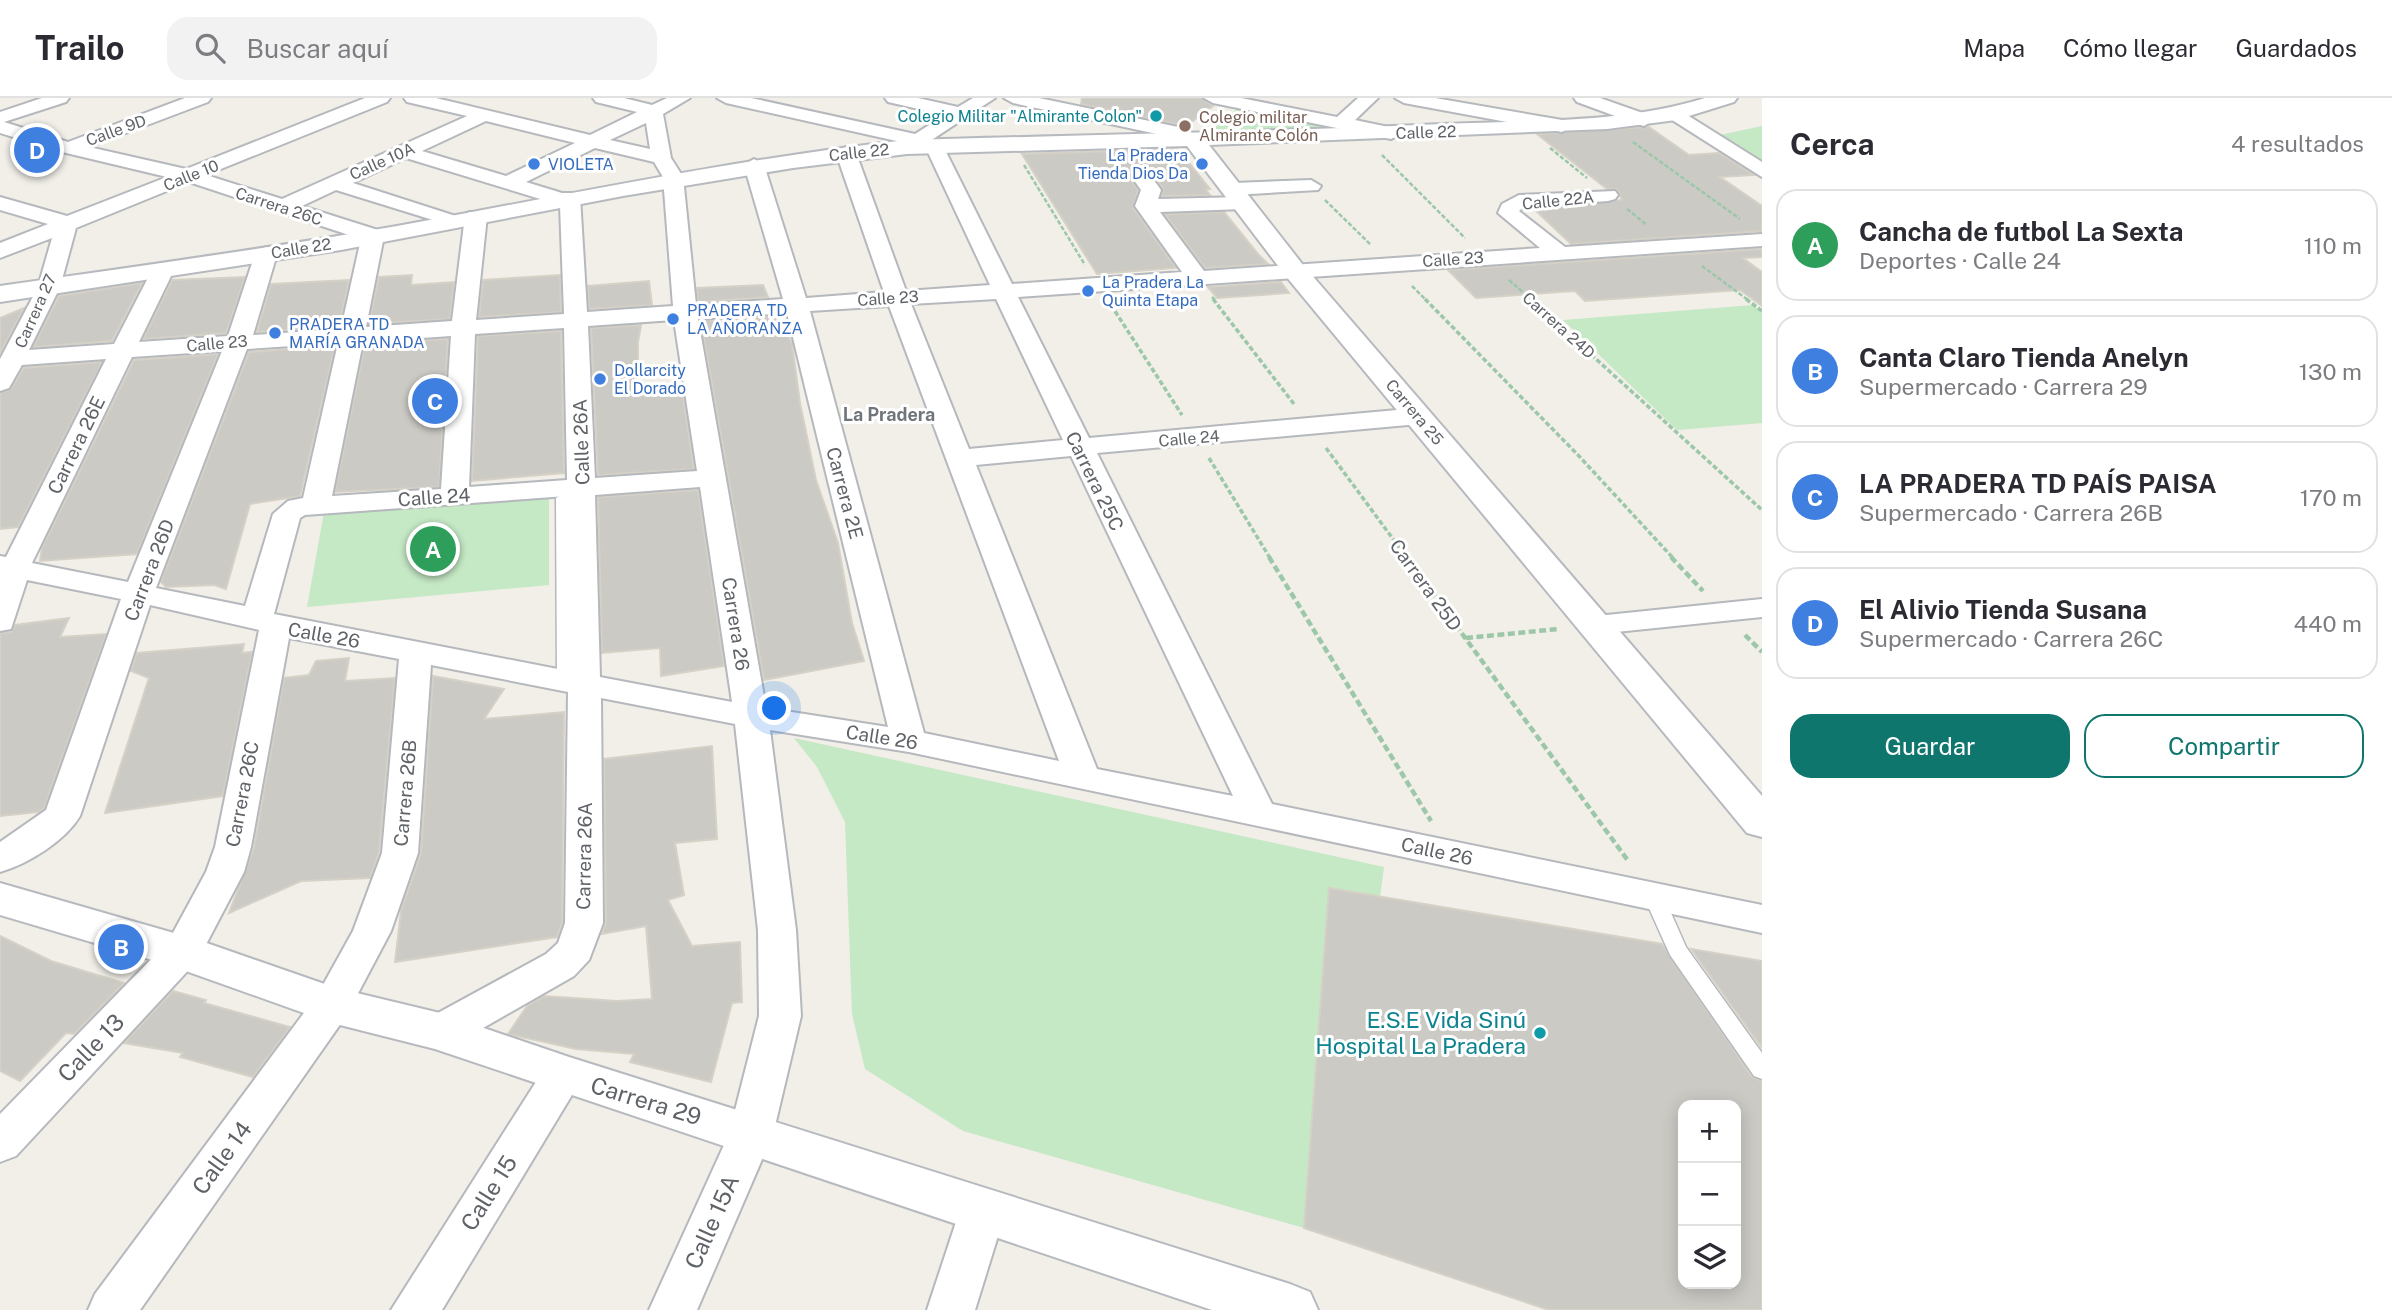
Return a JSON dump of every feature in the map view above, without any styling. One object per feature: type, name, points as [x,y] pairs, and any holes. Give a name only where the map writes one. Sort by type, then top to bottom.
[{"type":"street","points":[[0,118],[60,98]]},
{"type":"street","name":"Calle 9D","points":[[69,148],[202,98]]},
{"type":"street","name":"Calle 10","points":[[0,251],[381,98]]},
{"type":"street","points":[[413,98],[591,142],[667,168]]},
{"type":"street","points":[[602,98],[653,111]]},
{"type":"street","points":[[508,183],[681,98]]},
{"type":"street","points":[[726,98],[919,145],[960,113],[986,98]]},
{"type":"street","points":[[894,98],[960,113]]},
{"type":"street","points":[[1013,98],[1176,132],[1219,118],[1352,128],[1369,98]]},
{"type":"street","points":[[1213,98],[1219,118]]},
{"type":"street","points":[[1404,98],[1562,126]]},
{"type":"street","points":[[1583,98],[1644,120]]},
{"type":"street","name":"Calle 22","points":[[0,294],[162,272],[466,219],[566,198],[667,168],[754,165],[919,145],[1011,144],[1219,118],[1391,133],[1562,126],[1644,120],[1676,114],[1727,98]]},
{"type":"street","name":"Carrera 26","points":[[653,111],[667,168],[685,313],[751,716],[777,930],[780,1016],[751,1134]]},
{"type":"street","points":[[1676,114],[1762,172]]},
{"type":"street","name":"Calle 10A","points":[[282,207],[483,116]]},
{"type":"street","name":"Carrera 25","points":[[1219,118],[1239,196],[1294,270],[1597,625],[1762,824]]},
{"type":"street","name":"Carrera 26C","points":[[0,127],[69,148],[189,176],[373,236]]},
{"type":"street","name":"Carrera 25C","points":[[919,145],[1001,289],[1259,814]]},
{"type":"street","points":[[403,151],[566,198]]},
{"type":"street","points":[[846,153],[897,297],[1083,777]]},
{"type":"street","name":"Carrera 2E","points":[[754,165],[796,304],[909,741]]},
{"type":"street","points":[[1141,176],[1151,190],[1145,206]]},
{"type":"street","points":[[333,183],[466,219],[464,329],[455,495]]},
{"type":"street","points":[[1145,206],[1311,186]]},
{"type":"street","name":"Calle 22A","points":[[1558,252],[1508,213],[1508,208],[1519,201],[1608,195]]},
{"type":"street","name":"Calle 26A","points":[[566,198],[577,321],[573,492],[576,683]]},
{"type":"street","points":[[0,203],[67,223]]},
{"type":"street","points":[[1145,206],[1196,276]]},
{"type":"street","name":"Carrera 27","points":[[4,374],[49,287],[67,223]]},
{"type":"street","points":[[316,505],[373,236]]},
{"type":"street","name":"Calle 23","points":[[4,374],[123,351],[239,340],[464,329],[1001,289],[1762,240]]},
{"type":"street","name":"Carrera 26D","points":[[0,859],[32,840],[62,816],[138,594],[239,340],[266,254]]},
{"type":"street","name":"Carrera 26E","points":[[0,622],[7,567],[123,351],[162,272]]},
{"type":"street","name":"Calle 24","points":[[959,458],[1419,416]]},
{"type":"street","name":"Calle 24","points":[[287,514],[298,507],[316,505],[455,495],[573,492],[712,478]]},
{"type":"street","name":"Carrera 26C","points":[[181,952],[225,872],[233,847],[266,622],[287,514]]},
{"type":"street","name":"Calle 26","points":[[7,567],[266,622],[576,683],[751,716],[909,741],[1762,919]]},
{"type":"street","points":[[1597,625],[1762,608]]},
{"type":"street","name":"Carrera 26B","points":[[332,1005],[372,931],[400,853],[416,651]]},
{"type":"street","name":"Carrera 26A","points":[[440,1032],[560,965],[575,950],[584,923],[576,683]]},
{"type":"street","name":"Carrera 29","points":[[0,899],[181,952],[332,1005],[440,1032],[563,1075],[983,1210],[1241,1302],[1290,1310]]},
{"type":"street","name":"Calle 13","points":[[0,1143],[181,952]]},
{"type":"street","name":"Calle 14","points":[[112,1310],[332,1005]]},
{"type":"street","name":"Calle 15","points":[[415,1310],[563,1075]]},
{"type":"street","name":"Calle 15A","points":[[673,1310],[751,1134]]},
{"type":"street","points":[[951,1310],[983,1210]]},
{"type":"lane","points":[[1654,897],[1677,950],[1762,1070]]},
{"type":"path","points":[[1607,123],[1740,219]]},
{"type":"path","name":"Carrera 24D","points":[[1352,128],[1484,257],[1762,510]]},
{"type":"path","points":[[1524,128],[1762,311]]},
{"type":"path","points":[[1011,144],[1096,283],[1196,437],[1452,855]]},
{"type":"path","points":[[1311,186],[1578,455],[1722,612]]},
{"type":"path","name":"Carrera 25D","points":[[1196,276],[1311,427],[1654,897]]},
{"type":"path","points":[[1465,639],[1597,625]]},
{"type":"green space","points":[[1238,108],[1332,125],[1328,129],[1219,132],[1213,128]]},
{"type":"green space","points":[[1762,126],[1762,162],[1720,135]]},
{"type":"green space","points":[[1753,305],[1762,312],[1762,423],[1677,430],[1563,320]]},
{"type":"green space","points":[[549,497],[549,585],[307,607],[324,512]]},
{"type":"green space","points":[[794,738],[1384,867],[1380,897],[1329,889],[1304,1228],[963,1131],[865,1069],[852,1014],[845,822],[817,767]]},
{"type":"building","name":"Colegio Militar \"Almirante Colon\"","points":[[1082,98],[1202,98],[1213,106],[1186,126],[1081,104]]},
{"type":"building","points":[[1649,127],[1689,155],[1719,153],[1754,175],[1720,177],[1762,206],[1762,231],[1571,244],[1534,209],[1622,200],[1617,189],[1607,189],[1537,134]]},
{"type":"building","points":[[1178,149],[1210,189],[1206,190],[1210,195],[1162,196],[1163,188],[1149,169],[1140,168],[1128,175],[1138,190],[1133,208],[1176,268],[1097,274],[1022,154]]},
{"type":"building","points":[[1224,212],[1268,264],[1205,268],[1165,214]]},
{"type":"building","points":[[1762,249],[1762,257],[1743,258],[1762,272],[1762,306],[1740,290],[1585,301],[1575,291],[1476,298],[1448,270]]},
{"type":"building","points":[[412,275],[411,285],[454,282],[450,319],[369,324],[379,277]]},
{"type":"building","points":[[560,275],[561,312],[479,317],[483,280]]},
{"type":"building","points":[[245,277],[226,333],[143,339],[172,280]]},
{"type":"building","points":[[349,280],[339,327],[257,332],[271,284]]},
{"type":"building","points":[[649,281],[652,305],[589,309],[588,286]]},
{"type":"building","points":[[1281,282],[1289,293],[1217,298],[1208,287]]},
{"type":"building","points":[[142,283],[112,341],[33,347],[59,296]]},
{"type":"building","points":[[763,285],[768,297],[698,302],[697,288]]},
{"type":"building","points":[[24,308],[0,353],[0,318]]},
{"type":"building","points":[[779,316],[792,344],[800,403],[816,480],[838,543],[852,623],[864,661],[764,680],[701,321]]},
{"type":"building","points":[[641,325],[638,342],[638,393],[682,390],[694,469],[598,475],[591,328]]},
{"type":"building","points":[[561,331],[564,473],[472,481],[478,336]]},
{"type":"building","points":[[448,339],[439,487],[335,492],[365,344]]},
{"type":"building","points":[[335,346],[300,496],[250,504],[226,589],[214,585],[166,587],[161,582],[249,352]]},
{"type":"building","points":[[218,354],[137,554],[40,561],[42,548],[134,360]]},
{"type":"building","points":[[102,362],[18,527],[0,529],[0,393],[11,389],[24,368]]},
{"type":"building","points":[[698,490],[724,666],[661,676],[660,648],[602,653],[598,497]]},
{"type":"building","points":[[69,618],[60,637],[106,634],[44,808],[38,812],[0,816],[0,633],[11,632],[15,625]]},
{"type":"building","points":[[244,644],[242,653],[252,652],[223,796],[105,813],[149,678],[131,671],[137,653]]},
{"type":"building","points":[[349,658],[345,681],[395,678],[379,852],[370,878],[301,881],[229,913],[254,848],[284,678],[309,675],[316,661]]},
{"type":"building","points":[[433,676],[504,689],[484,719],[564,712],[562,923],[557,937],[395,962],[401,911],[421,853]]},
{"type":"building","points":[[712,746],[717,839],[675,843],[684,895],[668,900],[692,946],[740,942],[742,1002],[732,1003],[711,1082],[630,1062],[634,1054],[576,1049],[508,1034],[527,1006],[544,996],[617,1001],[652,999],[646,926],[602,934],[606,923],[604,759]]},
{"type":"building","name":"E.S.E Vida Sinú Hospital La Pradera","points":[[1329,888],[1662,944],[1752,1077],[1762,1081],[1762,1310],[1549,1310],[1304,1228]]},
{"type":"building","points":[[0,936],[51,961],[124,983],[74,1034],[66,1033],[20,1081],[0,1071]]},
{"type":"building","points":[[1691,949],[1762,961],[1762,1048]]},
{"type":"building","points":[[173,991],[206,1000],[204,1003],[290,1027],[253,1077],[180,1057],[183,1053],[124,1043]]},
{"type":"place","name":"Colegio Militar \"Almirante Colon\"","points":[[1156,116]]},
{"type":"place","name":"Colegio militar Almirante Colón","points":[[1185,126]]},
{"type":"place","name":"El Alivio Tienda Susana","points":[[37,150]]},
{"type":"place","name":"VIOLETA","points":[[534,164]]},
{"type":"place","name":"La Pradera Tienda Dios Da","points":[[1202,164]]},
{"type":"place","name":"La Pradera La Quinta Etapa","points":[[1088,291]]},
{"type":"place","name":"PRADERA TD LA AÑORANZA","points":[[673,319]]},
{"type":"place","name":"PRADERA TD MARÍA GRANADA","points":[[275,333]]},
{"type":"place","name":"Dollarcity El Dorado","points":[[600,379]]},
{"type":"place","name":"LA PRADERA TD PAÍS PAISA","points":[[435,401]]},
{"type":"place","name":"Cancha de futbol La Sexta","points":[[433,549]]},
{"type":"place","name":"Canta Claro Tienda Anelyn","points":[[121,947]]},
{"type":"place","name":"E.S.E Vida Sinú Hospital La Pradera","points":[[1540,1033]]},
{"type":"district","name":"La Pradera","points":[[889,415]]}]
